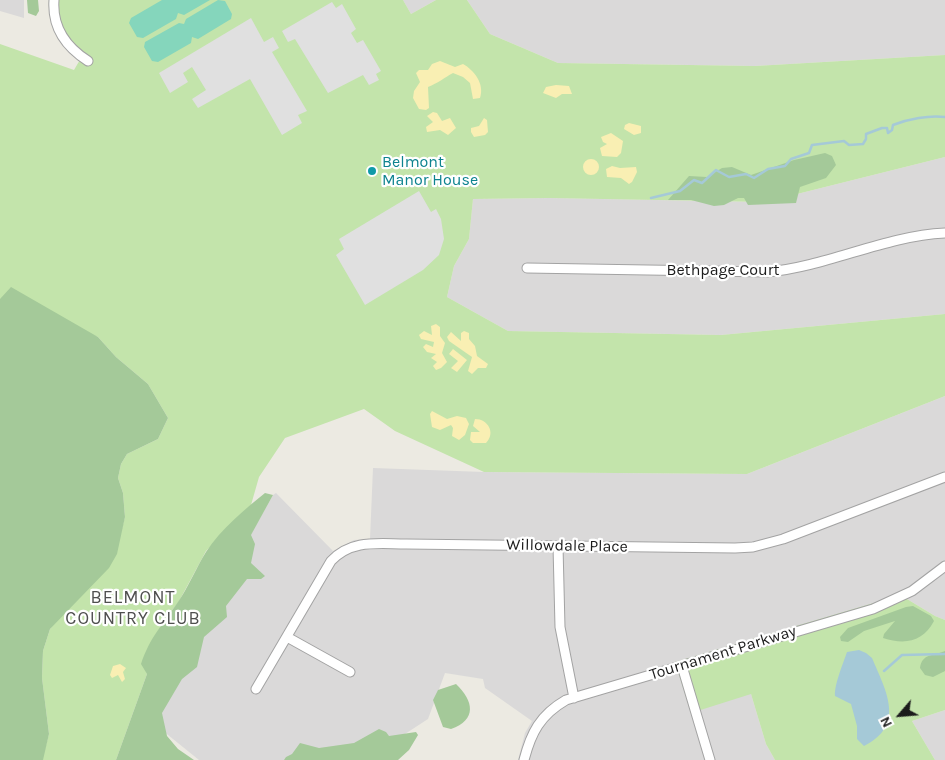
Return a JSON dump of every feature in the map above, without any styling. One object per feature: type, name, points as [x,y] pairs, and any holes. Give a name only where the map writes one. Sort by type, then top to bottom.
[{"type":"street","points":[[54,0],[55,17],[63,38],[78,55],[88,62]]},
{"type":"street","name":"Bethpage Court","points":[[527,268],[768,272],[801,267],[906,237],[945,233]]},
{"type":"street","name":"Willowdale Place","points":[[256,689],[331,561],[351,546],[389,544],[753,547],[783,538],[945,477]]},
{"type":"street","points":[[558,546],[560,627],[574,698]]},
{"type":"street","name":"Tournament Parkway","points":[[524,760],[529,740],[538,723],[555,706],[574,698],[873,609],[912,591],[945,566]]},
{"type":"street","points":[[287,636],[350,672]]},
{"type":"street","points":[[682,666],[710,760]]},
{"type":"shaded area","points":[[0,0],[24,0],[24,18],[0,11]]},
{"type":"shaded area","points":[[403,0],[436,0],[411,14]]},
{"type":"shaded area","points":[[467,0],[945,0],[945,55],[755,66],[558,63],[490,34]]},
{"type":"shaded area","points":[[332,2],[336,8],[342,4],[356,29],[351,33],[357,43],[363,40],[381,71],[376,74],[379,80],[369,85],[363,75],[328,93],[295,39],[288,42],[282,31]]},
{"type":"shaded area","points":[[251,18],[264,42],[273,37],[279,48],[272,52],[307,111],[298,115],[302,123],[282,135],[250,79],[198,108],[192,99],[206,90],[192,67],[183,73],[188,82],[170,93],[159,73]]},
{"type":"shaded area","points":[[945,157],[945,314],[721,335],[508,331],[447,297],[454,266],[469,239],[473,199],[549,198],[765,202]]},
{"type":"shaded area","points":[[419,191],[431,212],[436,209],[441,219],[444,239],[439,255],[423,270],[365,305],[336,255],[344,249],[339,239]]},
{"type":"shaded area","points":[[945,396],[945,620],[897,593],[877,602],[751,694],[766,744],[775,760],[518,760],[525,733],[532,721],[485,688],[483,679],[445,673],[428,719],[365,760],[199,760],[147,718],[273,495],[276,493],[333,551],[354,540],[370,539],[373,468],[484,472],[747,474]]},
{"type":"shaded area","points":[[945,710],[945,760],[935,760],[912,721]]},
{"type":"green space","points":[[27,0],[38,0],[39,11],[36,16],[28,13]]},
{"type":"green space","points":[[58,0],[403,0],[411,14],[436,0],[467,0],[490,34],[558,63],[755,66],[945,55],[945,157],[765,202],[549,198],[473,199],[469,239],[454,266],[447,297],[508,331],[721,335],[945,314],[945,396],[747,474],[484,472],[395,431],[364,409],[285,438],[259,477],[251,505],[206,551],[178,603],[163,621],[146,669],[147,674],[116,760],[42,760],[49,734],[42,678],[43,651],[50,629],[121,532],[125,517],[123,493],[118,478],[121,464],[127,454],[158,439],[168,418],[148,384],[116,357],[98,337],[0,299],[0,44],[74,70],[84,53],[72,42],[64,30],[59,16]]},
{"type":"green space","points":[[162,0],[210,0],[184,15],[178,13],[176,19],[143,38],[137,37],[129,23],[131,18]]},
{"type":"green space","points":[[218,0],[225,1],[232,14],[231,19],[198,39],[192,37],[191,43],[158,62],[152,61],[144,47],[145,42],[179,23],[184,24],[186,19]]},
{"type":"green space","points":[[825,153],[832,156],[836,165],[826,178],[800,187],[796,203],[748,205],[744,198],[738,198],[724,205],[714,206],[691,200],[668,200],[689,176],[707,177],[722,168],[732,167],[751,175],[794,160]]},
{"type":"green space","points":[[11,287],[98,337],[116,357],[148,384],[168,418],[158,439],[127,454],[121,464],[118,478],[123,493],[125,517],[117,554],[109,568],[50,629],[43,651],[42,678],[49,734],[43,760],[0,760],[0,299]]},
{"type":"green space","points":[[265,493],[273,495],[251,535],[255,544],[251,563],[265,576],[261,579],[247,579],[226,606],[227,617],[204,637],[197,667],[182,679],[162,713],[167,736],[178,749],[194,760],[116,760],[147,674],[141,664],[153,638],[182,596],[202,558],[212,544],[234,520]]},
{"type":"green space","points":[[897,593],[945,620],[945,710],[912,721],[935,760],[775,760],[766,744],[751,694],[691,713],[675,662],[877,602]]},
{"type":"green space","points":[[913,606],[931,616],[934,621],[924,634],[913,640],[899,641],[883,638],[895,621],[864,631],[848,642],[841,641],[840,637],[848,628]]},
{"type":"green space","points":[[945,651],[945,671],[933,677],[925,675],[920,668],[923,660],[926,657]]},
{"type":"green space","points":[[456,684],[466,697],[470,710],[465,721],[451,729],[443,727],[433,700],[438,690]]},
{"type":"green space","points":[[379,729],[386,732],[389,736],[416,732],[418,735],[409,750],[398,760],[284,760],[292,754],[300,743],[319,748],[354,743]]},
{"type":"sand","points":[[440,61],[455,67],[463,64],[471,70],[480,83],[480,98],[473,99],[470,83],[463,77],[453,73],[428,87],[429,108],[426,110],[419,109],[413,98],[414,91],[420,82],[416,73],[419,70],[428,70],[432,64]]},
{"type":"sand","points":[[556,85],[569,86],[572,94],[562,94],[556,98],[543,93],[546,87]]},
{"type":"sand","points":[[433,112],[437,113],[442,121],[450,118],[456,128],[448,135],[440,130],[427,132],[426,127],[433,122],[427,116]]},
{"type":"sand","points":[[484,118],[487,120],[488,132],[485,135],[474,137],[471,128],[479,126]]},
{"type":"sand","points":[[629,123],[641,126],[641,133],[634,135],[624,129],[625,125]]},
{"type":"sand","points":[[611,133],[623,141],[621,153],[617,157],[602,156],[600,148],[607,144],[603,142],[601,137]]},
{"type":"sand","points":[[591,159],[597,161],[599,167],[597,173],[591,175],[585,173],[583,167],[585,161]]},
{"type":"sand","points":[[612,166],[620,168],[636,167],[637,172],[629,184],[621,178],[607,177],[606,169]]},
{"type":"sand","points":[[436,324],[440,327],[440,336],[445,343],[442,353],[447,362],[436,370],[433,366],[437,362],[431,358],[436,354],[427,352],[423,347],[426,344],[433,347],[434,342],[421,339],[419,335],[424,331],[432,335],[431,326]]},
{"type":"sand","points":[[464,331],[469,333],[469,339],[475,346],[477,356],[488,364],[486,368],[478,368],[472,374],[468,371],[472,357],[449,341],[447,337],[451,332],[461,341],[461,333]]},
{"type":"sand","points":[[453,349],[467,360],[457,372],[451,368],[458,361],[449,354]]},
{"type":"sand","points":[[432,411],[447,419],[457,416],[466,418],[469,424],[465,435],[459,440],[452,436],[453,428],[451,425],[440,430],[432,427],[430,414]]},
{"type":"sand","points":[[475,419],[484,421],[489,427],[490,435],[486,443],[473,443],[470,440],[471,432],[480,432],[473,426]]},
{"type":"sand","points":[[120,664],[126,668],[123,672],[125,679],[122,682],[118,675],[112,678],[110,675],[113,666]]},
{"type":"water","points":[[859,650],[872,658],[883,683],[889,706],[889,718],[885,728],[877,738],[864,746],[857,739],[857,726],[851,704],[835,696],[837,680],[847,652]]},
{"type":"waterway","points":[[651,198],[680,191],[694,180],[702,183],[716,170],[729,177],[746,174],[754,178],[768,169],[785,166],[791,159],[809,153],[812,145],[844,141],[849,145],[863,144],[866,134],[882,128],[887,128],[888,133],[892,130],[893,125],[905,121],[925,117],[945,117]]},
{"type":"waterway","points":[[884,671],[902,655],[945,654]]},
{"type":"place","name":"Belmont Manor House","points":[[372,171]]},
{"type":"district","name":"BELMONT COUNTRY CLUB","points":[[133,608]]}]
